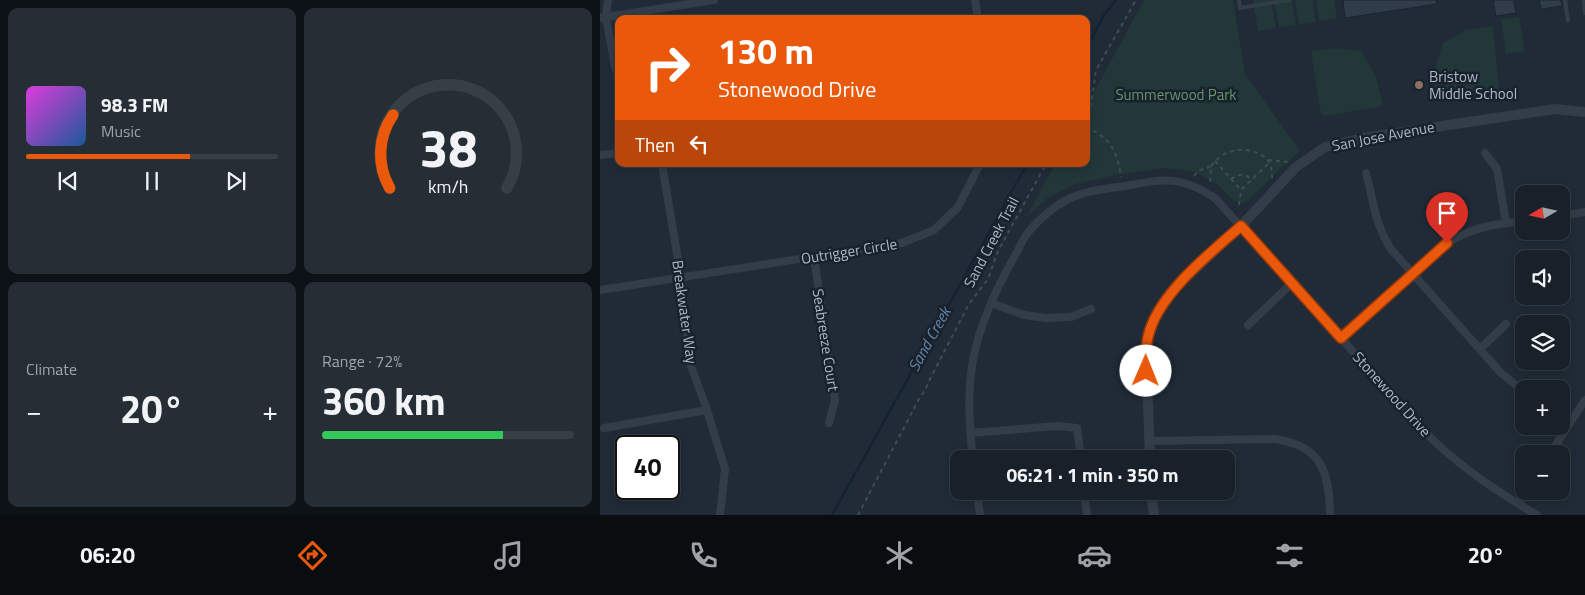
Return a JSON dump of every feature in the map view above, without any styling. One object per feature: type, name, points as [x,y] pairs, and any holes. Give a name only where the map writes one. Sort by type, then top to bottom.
[{"type":"street","points":[[603,17],[608,0]]},
{"type":"street","points":[[616,15],[714,0]]},
{"type":"street","points":[[975,0],[977,15]]},
{"type":"street","points":[[600,10],[615,67]]},
{"type":"street","name":"San Jose Avenue","points":[[1150,450],[1146,350],[1149,333],[1156,314],[1176,287],[1241,226],[1296,167],[1325,147],[1363,138],[1555,110],[1585,112]]},
{"type":"street","points":[[600,156],[615,153]]},
{"type":"street","points":[[1485,153],[1497,169],[1506,223]]},
{"type":"street","name":"Breakwater Way","points":[[663,167],[681,277],[691,366],[707,410],[725,470],[720,515]]},
{"type":"street","name":"Outrigger Circle","points":[[600,290],[902,243],[934,230],[958,207],[978,167]]},
{"type":"street","points":[[1366,173],[1374,214],[1390,248],[1500,372],[1515,384]]},
{"type":"street","name":"Stonewood Drive","points":[[972,450],[970,389],[973,360],[978,339],[991,303],[1029,231],[1045,215],[1064,202],[1082,194],[1166,180],[1187,182],[1215,198],[1446,454],[1537,515]]},
{"type":"street","points":[[1570,214],[1585,212]]},
{"type":"street","points":[[1341,338],[1447,243],[1479,227],[1515,222]]},
{"type":"street","name":"Seabreeze Court","points":[[814,257],[835,400],[829,423]]},
{"type":"street","points":[[1248,325],[1291,284]]},
{"type":"street","points":[[991,303],[1024,315],[1046,318],[1071,317],[1091,309]]},
{"type":"street","points":[[1480,349],[1506,324]]},
{"type":"street","points":[[1570,422],[1585,400]]},
{"type":"street","points":[[604,428],[707,410]]},
{"type":"street","points":[[971,433],[1057,426],[1076,428],[1080,450]]},
{"type":"street","points":[[1149,441],[1275,440],[1287,441],[1304,447],[1317,459],[1326,473],[1329,488],[1330,515]]},
{"type":"street","points":[[978,500],[980,515]]},
{"type":"street","points":[[1085,500],[1087,515]]},
{"type":"street","points":[[1152,500],[1154,515]]},
{"type":"street","points":[[1519,504],[1521,500]]},
{"type":"lane","points":[[1239,0],[1240,8],[1289,0]]},
{"type":"lane","points":[[1565,0],[1568,21]]},
{"type":"lane","points":[[1584,0],[1585,13]]},
{"type":"path","points":[[1090,107],[1096,70],[1136,0]]},
{"type":"path","points":[[1090,129],[1104,138],[1115,151],[1121,176]]},
{"type":"path","points":[[1194,176],[1211,166],[1223,155],[1237,150],[1251,151],[1268,161],[1290,163]]},
{"type":"path","points":[[1215,161],[1241,190]]},
{"type":"path","points":[[1268,161],[1272,168],[1272,180]]},
{"type":"path","points":[[1240,205],[1241,190],[1268,161]]},
{"type":"path","points":[[1210,183],[1211,166]]},
{"type":"path","name":"Sand Creek Trail","points":[[858,515],[970,304],[988,279],[998,251],[1044,167]]},
{"type":"path","points":[[1231,179],[1242,174],[1252,180]]},
{"type":"path","points":[[988,279],[992,281]]},
{"type":"path","points":[[860,511],[865,514]]},
{"type":"green space","name":"Summerwood Park","points":[[1144,0],[1233,0],[1245,74],[1300,151],[1243,203],[1234,201],[1216,183],[1199,174],[1163,168],[1116,175],[1075,184],[1049,197],[1027,216],[1053,167],[1090,167],[1090,100]]},
{"type":"green space","points":[[1253,0],[1271,0],[1276,28],[1258,31]]},
{"type":"green space","points":[[1274,0],[1292,0],[1296,25],[1279,27]]},
{"type":"green space","points":[[1295,0],[1313,0],[1316,22],[1299,24]]},
{"type":"green space","points":[[1316,0],[1334,0],[1337,18],[1319,21]]},
{"type":"green space","points":[[1519,17],[1525,51],[1506,54],[1501,19]]},
{"type":"green space","points":[[1493,26],[1499,90],[1497,92],[1435,100],[1434,71],[1443,43],[1466,30]]},
{"type":"green space","points":[[1336,48],[1361,51],[1376,76],[1383,106],[1324,116],[1321,114],[1311,51]]},
{"type":"building","points":[[1343,0],[1436,0],[1437,4],[1345,18]]},
{"type":"building","points":[[1493,0],[1514,0],[1516,13],[1496,16]]},
{"type":"building","points":[[1539,0],[1561,0],[1562,6],[1541,9]]},
{"type":"waterway","name":"Sand Creek","points":[[1090,41],[1104,15],[1116,0]]},
{"type":"waterway","name":"Sand Creek","points":[[832,515],[1025,167]]},
{"type":"place","name":"Bristow Middle School","points":[[1419,85]]},
{"type":"route","points":[[1146,371],[1146,350],[1149,333],[1156,314],[1167,297],[1241,226],[1341,338],[1447,243]]}]
